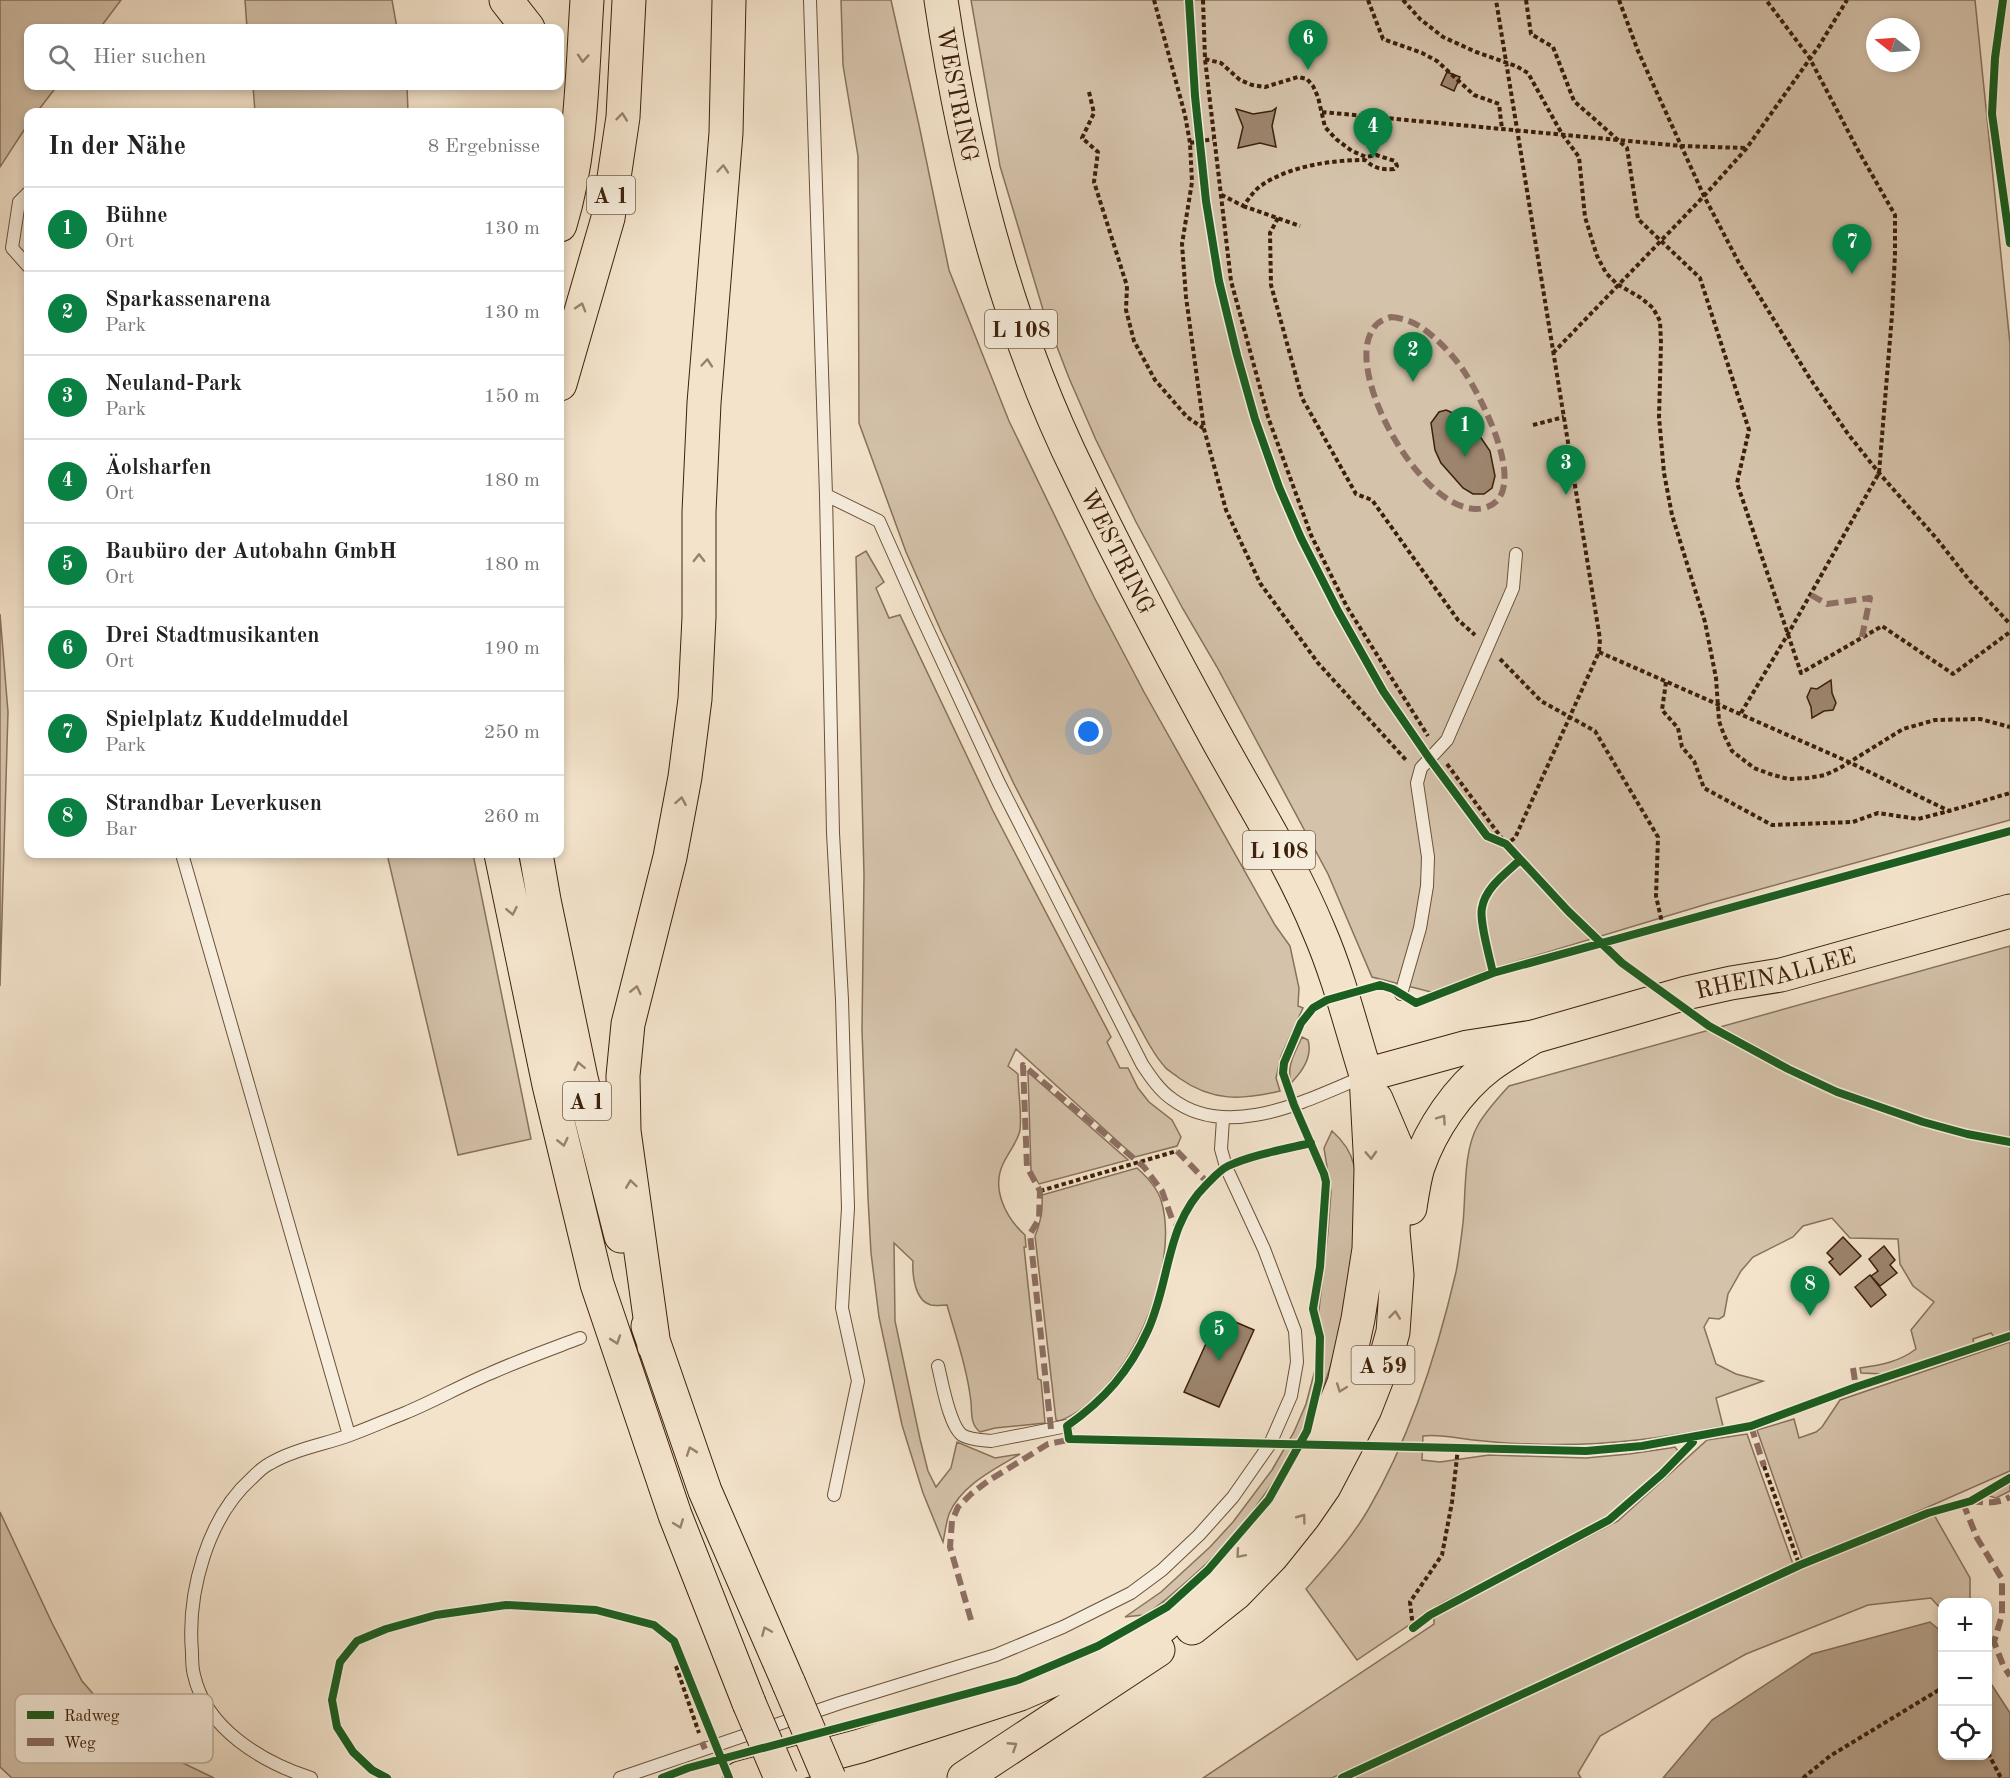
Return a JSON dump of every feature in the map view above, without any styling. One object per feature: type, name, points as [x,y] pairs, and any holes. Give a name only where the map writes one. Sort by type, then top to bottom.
[{"type":"main road","points":[[506,0],[525,24]]},
{"type":"main road","name":"A 1","points":[[564,211],[569,194],[579,118],[587,0]]},
{"type":"main road","name":"A 1","points":[[564,370],[608,218],[622,117],[629,0]]},
{"type":"main road","points":[[654,1346],[624,1131],[622,1076],[628,1024],[670,857],[685,777],[696,699],[699,512],[704,403],[726,133],[729,0]]},
{"type":"main road","name":"WESTRING","points":[[941,0],[959,113],[984,215],[1025,343],[1078,473],[1163,637],[1300,889],[1320,931],[1366,1075]]},
{"type":"main road","points":[[564,88],[579,118]]},
{"type":"main road","name":"A 1","points":[[502,858],[549,1085],[597,1284],[675,1515],[781,1778]]},
{"type":"main road","name":"A 1","points":[[537,858],[581,1078],[616,1218],[654,1346],[705,1491],[829,1778]]},
{"type":"main road","name":"RHEINALLEE","points":[[1366,1075],[1468,1047],[1533,1037],[1686,993],[1781,975],[2010,911]]},
{"type":"main road","points":[[1397,1275],[1405,1248],[1408,1216],[1417,1170],[1438,1125],[1467,1087],[1489,1066],[1533,1037]]},
{"type":"main road","points":[[1366,1075],[1396,1146],[1393,1231],[1397,1275]]},
{"type":"main road","name":"A 59","points":[[740,1778],[860,1746],[1020,1694],[1108,1656],[1159,1629],[1202,1593],[1237,1558],[1277,1511],[1302,1472],[1328,1422],[1344,1383],[1358,1319],[1369,1248],[1371,1169],[1366,1075]]},
{"type":"main road","name":"A 59","points":[[816,1778],[1016,1711],[1130,1663],[1200,1623],[1236,1593],[1272,1556],[1304,1516],[1324,1487],[1365,1409],[1393,1332],[1397,1275]]},
{"type":"main road","points":[[964,1778],[1166,1644]]},
{"type":"lane","points":[[810,0],[833,832],[842,1000],[848,1208],[842,1308],[858,1381],[834,1495]]},
{"type":"lane","points":[[24,197],[19,202],[12,248],[24,262]]},
{"type":"lane","points":[[825,495],[879,521],[999,783],[1142,1064],[1155,1083],[1172,1100],[1196,1111],[1223,1119],[1258,1115],[1294,1105],[1366,1075]]},
{"type":"lane","points":[[1401,993],[1420,928],[1427,886],[1428,857],[1417,783],[1421,768],[1447,740],[1513,588],[1516,554]]},
{"type":"lane","points":[[183,858],[349,1436]]},
{"type":"lane","points":[[620,1778],[840,1703],[996,1656],[1063,1627],[1131,1593],[1162,1570],[1199,1535],[1233,1497],[1270,1444],[1291,1396],[1297,1362],[1295,1331],[1264,1249],[1226,1167],[1221,1149],[1223,1119]]},
{"type":"lane","points":[[201,1694],[194,1675],[191,1641],[192,1607],[214,1526],[238,1490],[268,1464],[309,1446],[349,1436],[492,1372],[580,1338]]},
{"type":"lane","points":[[938,1366],[953,1422],[962,1434],[978,1440],[991,1441],[1067,1426]]},
{"type":"lane","points":[[213,1714],[225,1730],[254,1751],[286,1770],[311,1778]]},
{"type":"path","points":[[1154,0],[1185,115],[1190,143],[1192,182],[1182,244],[1186,297],[1204,429],[1226,510],[1260,583],[1318,663],[1406,760],[1421,768]]},
{"type":"path","points":[[1203,0],[1205,59],[1231,281],[1268,417],[1311,535],[1347,607],[1438,751],[1506,844]]},
{"type":"path","points":[[1368,0],[1383,39],[1437,61],[1474,95],[1499,104],[1502,129]]},
{"type":"path","points":[[1403,0],[1420,19],[1443,37],[1476,52],[1507,62],[1528,73],[1562,134],[1579,157],[1589,237],[1606,273],[1617,284],[1653,308],[1660,321],[1659,417],[1664,473],[1672,515],[1706,622],[1716,678],[1719,721],[1732,751],[1754,768],[1788,779],[1808,778],[1825,775],[1903,729],[1935,720],[1980,719],[2010,727]]},
{"type":"path","points":[[1496,0],[1600,639],[1599,652],[1522,825],[1515,837],[1506,844]]},
{"type":"path","points":[[1526,0],[1531,34],[1553,47],[1574,101],[1627,148],[1638,219],[1700,278],[1749,430],[1737,483],[1801,674],[1882,626],[1953,674],[2010,632]]},
{"type":"path","points":[[1619,0],[1638,51],[1704,196],[1739,263],[1809,377],[1848,434],[1879,473],[1937,539],[1970,581],[2010,624]]},
{"type":"path","points":[[1741,713],[1879,473],[1892,315],[1895,215],[1809,57],[1766,0]]},
{"type":"path","points":[[1553,353],[1704,196],[1746,148],[1819,46],[1847,0]]},
{"type":"path","points":[[1205,59],[1221,63],[1240,80],[1252,85],[1265,87],[1298,77],[1306,80],[1313,86],[1318,97],[1325,127],[1336,139],[1352,151],[1366,157],[1376,155],[1388,157],[1395,161],[1397,166],[1394,169],[1373,167],[1365,160],[1310,166],[1283,174],[1260,186],[1243,206]]},
{"type":"path","points":[[1089,92],[1094,113],[1082,138],[1098,152],[1095,182],[1127,286],[1126,310],[1134,340],[1155,380],[1187,417],[1204,429]]},
{"type":"path","points":[[1322,112],[1682,146],[1746,148]]},
{"type":"path","points":[[1199,130],[1202,153]]},
{"type":"path","points":[[1190,143],[1214,139]]},
{"type":"path","points":[[1220,193],[1243,206],[1300,226]]},
{"type":"path","points":[[1278,218],[1270,233],[1271,285],[1302,398],[1356,494],[1372,500],[1458,620],[1542,701],[1595,731],[1658,837],[1656,896],[1663,927]]},
{"type":"path","points":[[1533,425],[1564,417]]},
{"type":"path","points":[[1599,652],[1849,762],[1949,811]]},
{"type":"path","points":[[1666,682],[1662,710],[1678,728],[1682,747],[1694,760],[1704,788],[1772,825],[1853,822],[1878,813],[1918,819],[2010,792]]},
{"type":"path","points":[[1487,836],[1506,844]]},
{"type":"path","points":[[1040,1191],[1177,1151]]},
{"type":"path","points":[[1413,1628],[1410,1602],[1442,1555],[1452,1503],[1458,1448]]},
{"type":"path","points":[[1764,1466],[1798,1561]]},
{"type":"path","points":[[676,1666],[702,1742]]},
{"type":"path","points":[[1803,1778],[1830,1756],[1938,1690]]},
{"type":"path","points":[[1992,1760],[2001,1778]]},
{"type":"shaded area","points":[[0,0],[121,0],[103,24],[24,24],[24,90],[54,90],[40,108],[24,108],[24,130],[0,167]]},
{"type":"shaded area","points":[[245,0],[392,0],[396,24],[247,24]]},
{"type":"shaded area","points":[[841,0],[891,0],[949,270],[1009,421],[1094,597],[1144,692],[1275,925],[1290,946],[1299,988],[1298,1006],[1303,1008],[1281,1056],[1276,1078],[1280,1091],[1240,1097],[1216,1095],[1192,1086],[1179,1078],[1166,1068],[1156,1055],[1147,1042],[1014,784],[906,552],[859,423],[858,156],[843,65]]},
{"type":"shaded area","points":[[971,0],[1975,0],[2010,344],[2010,820],[1707,904],[1485,971],[1435,993],[1372,977],[1328,874],[1136,522],[1096,440],[1044,313],[1000,166]]},
{"type":"shaded area","points":[[253,90],[407,90],[408,108],[255,108]]},
{"type":"shaded area","points":[[866,551],[884,582],[876,588],[889,618],[900,615],[993,811],[1111,1037],[1107,1042],[1120,1068],[1128,1068],[1138,1088],[1149,1102],[1172,1120],[1181,1137],[1177,1146],[1135,1157],[1016,1049],[1008,1066],[1018,1074],[1020,1130],[1003,1164],[999,1183],[1002,1202],[1007,1212],[1025,1235],[1026,1247],[1024,1247],[1038,1379],[1041,1380],[1045,1423],[995,1428],[980,1432],[977,1429],[972,1418],[964,1365],[947,1305],[931,1305],[921,1298],[914,1280],[913,1261],[894,1243],[895,1321],[920,1439],[928,1471],[936,1487],[951,1468],[957,1442],[995,1458],[1020,1454],[990,1472],[962,1494],[949,1514],[943,1542],[923,1493],[902,1425],[879,1317],[871,1253],[862,1030],[864,875],[856,557]]},
{"type":"shaded area","points":[[0,614],[8,712],[0,986]]},
{"type":"shaded area","points":[[388,858],[474,858],[531,1139],[458,1155]]},
{"type":"shaded area","points":[[2010,946],[2010,1332],[1994,1337],[1991,1333],[1973,1339],[1974,1344],[1884,1374],[1861,1373],[1860,1368],[1896,1360],[1916,1349],[1911,1330],[1934,1302],[1913,1286],[1900,1264],[1898,1239],[1850,1238],[1832,1218],[1803,1226],[1793,1237],[1753,1257],[1741,1271],[1728,1294],[1724,1316],[1719,1319],[1709,1318],[1704,1327],[1716,1364],[1736,1374],[1763,1381],[1716,1398],[1723,1426],[1652,1438],[1556,1445],[1423,1436],[1422,1460],[1440,1462],[1489,1455],[1586,1458],[1675,1447],[1678,1451],[1677,1455],[1605,1520],[1442,1603],[1357,1660],[1306,1589],[1339,1551],[1368,1510],[1409,1425],[1431,1364],[1456,1272],[1463,1223],[1467,1160],[1473,1135],[1492,1105],[1509,1086]]},
{"type":"shaded area","points":[[1302,1037],[1308,1040],[1308,1058],[1303,1069],[1291,1083],[1290,1065]]},
{"type":"shaded area","points":[[1028,1073],[1128,1160],[1039,1184],[1031,1170]]},
{"type":"shaded area","points":[[1332,1131],[1342,1141],[1353,1161],[1356,1182],[1355,1219],[1353,1257],[1341,1331],[1318,1400],[1283,1466],[1238,1531],[1206,1564],[1156,1607],[1143,1615],[1125,1617],[1161,1592],[1210,1547],[1233,1522],[1272,1470],[1294,1432],[1306,1404],[1321,1347],[1314,1333],[1318,1318],[1331,1192],[1324,1148]]},
{"type":"shaded area","points":[[1137,1168],[1151,1182],[1161,1200],[1165,1228],[1163,1260],[1156,1294],[1127,1358],[1107,1386],[1084,1407],[1059,1421],[1056,1420],[1035,1236],[1041,1216],[1042,1195]]},
{"type":"shaded area","points":[[2010,1342],[2010,1471],[1803,1562],[1757,1430],[1794,1419],[1799,1438],[1816,1432],[1822,1427],[1840,1400]]},
{"type":"shaded area","points":[[1747,1434],[1793,1564],[1332,1778],[1203,1778],[1434,1624],[1434,1616],[1618,1521],[1707,1440]]},
{"type":"shaded area","points":[[2010,1483],[2010,1491],[1996,1498],[1989,1496],[1990,1494]]},
{"type":"shaded area","points":[[0,1512],[52,1623],[82,1681],[93,1694],[15,1694],[15,1763],[183,1763],[214,1778],[12,1778],[0,1767]]},
{"type":"shaded area","points":[[1933,1513],[1970,1578],[1970,1598],[1938,1598],[1938,1606],[1931,1598],[1868,1605],[1746,1654],[1600,1736],[1578,1773],[1581,1778],[1353,1778],[1397,1756],[1791,1572]]},
{"type":"shaded area","points":[[1930,1622],[1938,1629],[1938,1760],[1992,1760],[1992,1685],[2010,1713],[2010,1778],[1663,1778],[1712,1720],[1812,1654]]},
{"type":"building","points":[[1447,72],[1460,77],[1454,91],[1441,85]]},
{"type":"building","points":[[1276,108],[1272,126],[1276,147],[1260,143],[1238,148],[1243,127],[1236,109],[1253,114],[1272,111]]},
{"type":"building","points":[[1446,410],[1462,417],[1477,432],[1490,451],[1495,476],[1492,488],[1484,494],[1473,494],[1463,488],[1441,463],[1435,450],[1431,423],[1439,412]]},
{"type":"building","points":[[1831,680],[1836,703],[1833,710],[1824,711],[1812,718],[1807,697],[1811,688],[1817,689]]},
{"type":"building","points":[[1843,1237],[1861,1256],[1840,1275],[1829,1262],[1833,1259],[1827,1253]]},
{"type":"building","points":[[1884,1246],[1895,1260],[1890,1265],[1897,1273],[1880,1286],[1871,1276],[1878,1271],[1869,1259]]},
{"type":"building","points":[[1870,1275],[1886,1295],[1871,1307],[1855,1287]]},
{"type":"building","points":[[1219,1315],[1254,1330],[1219,1407],[1184,1392]]},
{"type":"marked path","points":[[1391,317],[1417,325],[1440,343],[1463,369],[1483,405],[1500,447],[1504,468],[1504,486],[1498,500],[1484,508],[1462,506],[1438,492],[1416,469],[1396,441],[1379,409],[1369,378],[1367,350],[1373,329],[1381,321],[1391,317]]},
{"type":"marked path","points":[[1811,595],[1827,604],[1870,598],[1862,637]]},
{"type":"marked path","points":[[1051,1429],[1030,1234],[1039,1219],[1040,1191],[1027,1167],[1023,1065],[1144,1167],[1162,1191],[1173,1222],[1178,1225]]},
{"type":"marked path","points":[[1177,1151],[1208,1183]]},
{"type":"marked path","points":[[1853,1368],[1856,1387]]},
{"type":"marked path","points":[[1751,1426],[1764,1466]]},
{"type":"marked path","points":[[971,1620],[950,1547],[952,1521],[958,1507],[988,1481],[1048,1444],[1073,1439]]},
{"type":"marked path","points":[[1971,1501],[1991,1502],[2010,1497]]},
{"type":"marked path","points":[[1963,1503],[1977,1538],[2002,1579],[2002,1615],[1994,1642],[2010,1676]]},
{"type":"marked path","points":[[702,1742],[705,1749]]},
{"type":"cycle path","points":[[1189,0],[1195,96],[1206,201],[1219,281],[1255,419],[1279,487],[1301,538],[1338,611],[1383,691],[1429,758],[1487,836],[1506,844],[1568,911],[1622,963],[1709,1026],[1788,1069],[1837,1092],[1923,1122],[1967,1134],[2010,1142]]},
{"type":"cycle path","points":[[2003,0],[1995,58],[1992,114],[2010,243]]},
{"type":"cycle path","points":[[662,1778],[688,1768],[1018,1680],[1098,1646],[1167,1607],[1208,1570],[1269,1499],[1307,1431],[1319,1381],[1320,1337],[1313,1309],[1320,1267],[1326,1182],[1283,1073],[1284,1063],[1301,1023],[1313,1008],[1327,1000],[1380,985],[1393,989],[1416,1003],[1493,973],[2010,831]]},
{"type":"cycle path","points":[[1493,973],[1483,930],[1482,908],[1492,887],[1520,860]]},
{"type":"cycle path","points":[[1311,1143],[1258,1155],[1228,1166],[1214,1177],[1193,1200],[1176,1235],[1155,1311],[1141,1345],[1124,1372],[1104,1395],[1067,1426],[1069,1439],[1586,1451],[1642,1446],[1751,1426],[1856,1387],[2010,1336]]},
{"type":"cycle path","points":[[1413,1628],[1430,1615],[1609,1520],[1662,1474],[1693,1442],[1693,1438]]},
{"type":"cycle path","points":[[1342,1778],[1800,1565],[1928,1513],[1971,1501],[2010,1478]]},
{"type":"cycle path","points":[[387,1778],[372,1770],[353,1752],[337,1727],[332,1700],[340,1662],[357,1641],[386,1629],[436,1615],[506,1605],[596,1610],[654,1625],[674,1641],[729,1778]]},
{"type":"place","name":"Drei Stadtmusikanten","points":[[1308,70]]},
{"type":"place","name":"Äolsharfen","points":[[1373,158]]},
{"type":"place","name":"Spielplatz Kuddelmuddel","points":[[1852,274]]},
{"type":"place","name":"Sparkassenarena","points":[[1413,382]]},
{"type":"place","name":"Bühne","points":[[1465,457]]},
{"type":"place","name":"Neuland-Park","points":[[1566,495]]},
{"type":"place","name":"Strandbar Leverkusen","points":[[1810,1316]]},
{"type":"place","name":"Baubüro der Autobahn GmbH","points":[[1219,1361]]}]
